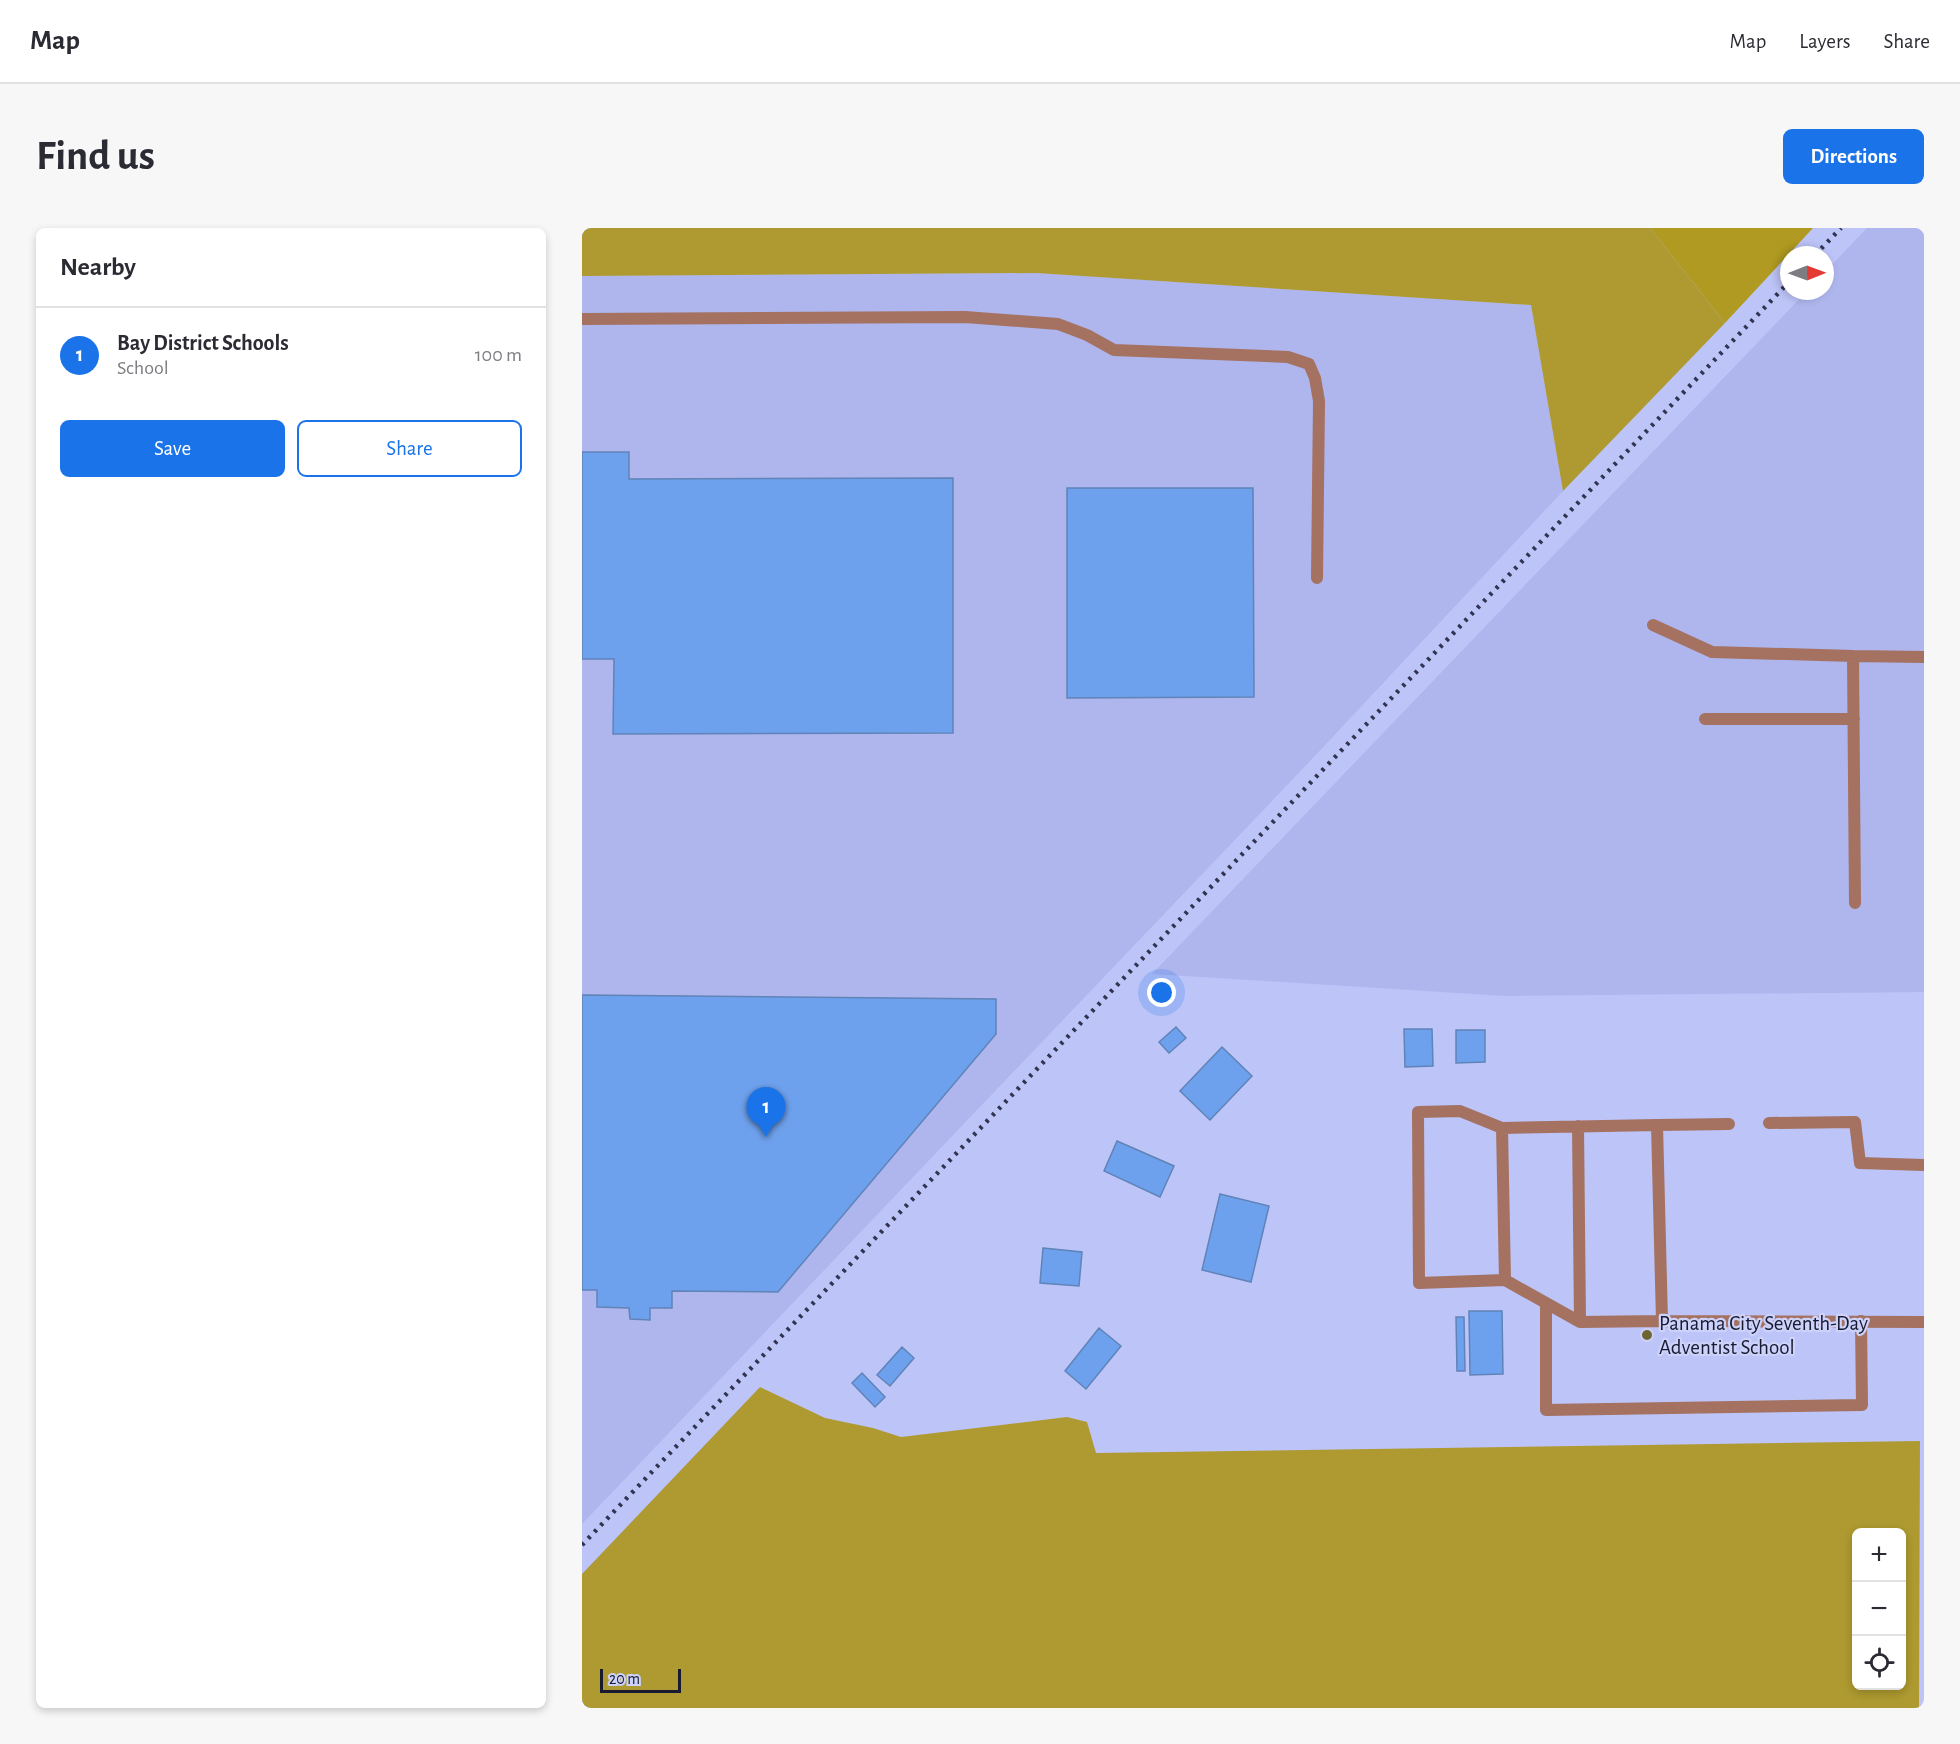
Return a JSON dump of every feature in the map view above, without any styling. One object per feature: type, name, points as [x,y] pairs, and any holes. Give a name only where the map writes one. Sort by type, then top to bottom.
[{"type":"lane","points":[[582,319],[965,317],[1058,324],[1087,335],[1114,350],[1288,357],[1309,364],[1315,378],[1319,401],[1317,578]]},
{"type":"lane","points":[[1653,625],[1712,652],[1924,657]]},
{"type":"lane","points":[[1853,656],[1855,903]]},
{"type":"lane","points":[[1705,719],[1854,719]]},
{"type":"lane","points":[[1729,1124],[1502,1128],[1460,1111],[1418,1112],[1419,1283],[1504,1280],[1580,1322],[1924,1322]]},
{"type":"lane","points":[[1769,1124],[1855,1122],[1860,1163],[1924,1165]]},
{"type":"lane","points":[[1657,1125],[1662,1321]]},
{"type":"lane","points":[[1578,1126],[1580,1322]]},
{"type":"lane","points":[[1502,1128],[1504,1280]]},
{"type":"lane","points":[[1546,1303],[1546,1410],[1862,1405],[1862,1321]]},
{"type":"shaded area","points":[[582,228],[1650,228],[1725,323],[1563,491],[1531,305],[1036,273],[582,276]]},
{"type":"shaded area","points":[[1650,228],[1813,228],[1796,246],[1780,246],[1780,264],[1725,323]]},
{"type":"shaded area","points":[[1867,228],[1924,228],[1924,992],[1505,996],[1152,974],[1798,300],[1834,300],[1834,263]]},
{"type":"shaded area","points":[[1036,273],[1531,305],[1563,491],[1312,759],[582,1524],[582,276]]},
{"type":"shaded area","points":[[760,1387],[825,1418],[873,1428],[901,1437],[1067,1417],[1087,1422],[1096,1453],[1920,1441],[1919,1708],[582,1708],[582,1574]]},
{"type":"building","points":[[582,452],[629,452],[629,479],[953,478],[953,733],[613,734],[614,659],[582,659]]},
{"type":"building","points":[[1067,488],[1253,488],[1254,697],[1067,698]]},
{"type":"building","points":[[582,995],[996,999],[996,1034],[778,1292],[672,1291],[672,1308],[650,1308],[650,1320],[630,1319],[629,1308],[597,1307],[597,1290],[582,1290]]},
{"type":"building","points":[[1176,1027],[1186,1038],[1169,1053],[1159,1042]]},
{"type":"building","points":[[1404,1029],[1432,1029],[1433,1066],[1405,1067]]},
{"type":"building","points":[[1456,1030],[1485,1030],[1485,1062],[1456,1063]]},
{"type":"building","points":[[1222,1047],[1252,1076],[1210,1120],[1180,1091]]},
{"type":"building","points":[[1117,1141],[1174,1166],[1160,1197],[1104,1171]]},
{"type":"building","points":[[1220,1194],[1269,1206],[1251,1282],[1202,1270]]},
{"type":"building","points":[[1043,1248],[1082,1252],[1079,1286],[1040,1283]]},
{"type":"building","points":[[1469,1311],[1502,1311],[1503,1374],[1470,1375]]},
{"type":"building","points":[[1456,1317],[1464,1317],[1465,1371],[1457,1371]]},
{"type":"building","points":[[1099,1328],[1121,1346],[1086,1389],[1065,1371]]},
{"type":"building","points":[[902,1347],[914,1358],[890,1386],[877,1375]]},
{"type":"building","points":[[862,1373],[885,1397],[875,1407],[852,1383]]},
{"type":"railway","points":[[1824,246],[1841,228]]},
{"type":"railway","points":[[582,1545],[1780,291]]},
{"type":"place","name":"Bay District Schools","points":[[766,1137]]},
{"type":"place","name":"Panama City Seventh-Day Adventist School","points":[[1647,1335]]}]
